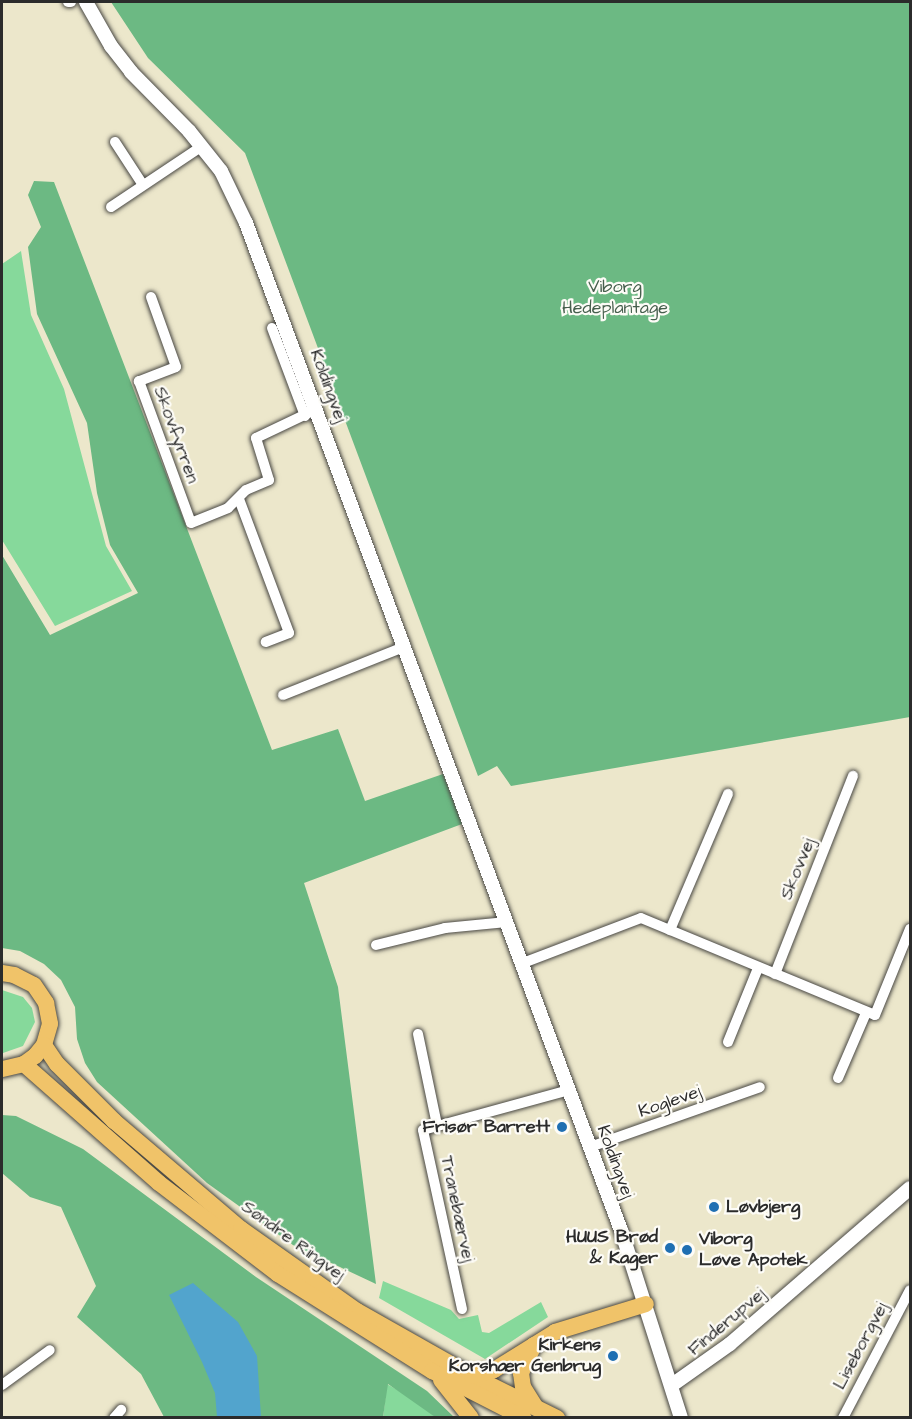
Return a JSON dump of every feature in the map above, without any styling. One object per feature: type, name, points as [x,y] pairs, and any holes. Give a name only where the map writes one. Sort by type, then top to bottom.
[{"type":"main road","points":[[2,973],[24,979],[41,993],[50,1013],[44,1045],[24,1064],[2,1069]]},
{"type":"main road","name":"Søndre Ringvej","points":[[44,1045],[57,1064],[114,1121],[241,1229],[357,1311],[472,1376],[530,1413]]},
{"type":"main road","name":"Søndre Ringvej","points":[[24,1064],[159,1183],[222,1233],[322,1304],[432,1371],[530,1413],[557,1418]]},
{"type":"main road","points":[[472,1376],[494,1370],[536,1342],[584,1321],[646,1305]]},
{"type":"main road","points":[[530,1413],[521,1373],[536,1342]]},
{"type":"main road","points":[[432,1371],[471,1418]]},
{"type":"street","name":"Koldingvej","points":[[86,2],[131,72],[202,146],[232,190],[246,223],[311,413],[406,646],[590,1147],[646,1305],[681,1418]]},
{"type":"street","points":[[115,142],[143,185]]},
{"type":"street","points":[[111,207],[202,146]]},
{"type":"street","name":"Skovfyrren","points":[[151,297],[176,367],[139,381],[191,523],[228,508],[246,490],[269,480],[256,438],[311,413]]},
{"type":"street","points":[[272,328],[311,413]]},
{"type":"street","points":[[238,499],[289,633],[266,642]]},
{"type":"street","points":[[283,695],[406,646]]},
{"type":"street","name":"Skovvej","points":[[774,974],[853,776]]},
{"type":"street","points":[[670,930],[728,794]]},
{"type":"street","points":[[523,963],[641,918],[875,1015],[910,929]]},
{"type":"street","points":[[376,945],[445,928],[507,922]]},
{"type":"street","points":[[728,1042],[758,968]]},
{"type":"street","points":[[838,1078],[866,1013]]},
{"type":"street","points":[[418,1034],[437,1125],[569,1090]]},
{"type":"street","name":"Koglevej","points":[[590,1147],[760,1087]]},
{"type":"street","name":"Tranebærvej","points":[[437,1125],[423,1130],[462,1309]]},
{"type":"street","name":"Finderupvej","points":[[672,1385],[730,1344],[910,1188]]},
{"type":"street","name":"Liseborgvej","points":[[843,1418],[910,1290]]},
{"type":"street","points":[[2,1384],[51,1350]]},
{"type":"green space","name":"Viborg Hedeplantage","points":[[111,2],[910,2],[910,717],[511,786],[497,766],[478,776],[245,153],[148,58]]},
{"type":"green space","points":[[34,181],[54,182],[272,750],[338,729],[365,801],[443,774],[462,824],[304,883],[338,987],[376,1284],[293,1245],[207,1183],[97,1082],[85,1063],[77,1039],[75,1007],[61,980],[44,964],[20,951],[2,948],[2,555],[50,635],[138,593],[110,545],[97,493],[87,423],[37,314],[28,247],[41,227],[28,195]]},
{"type":"green space","points":[[21,251],[31,315],[64,389],[106,546],[132,591],[55,626],[2,540],[2,264]]},
{"type":"green space","points":[[2,990],[23,997],[32,1008],[35,1022],[23,1046],[3,1053]]},
{"type":"green space","points":[[2,1115],[16,1116],[83,1149],[256,1277],[427,1391],[454,1417],[435,1417],[388,1384],[383,1417],[164,1417],[141,1374],[77,1317],[96,1286],[61,1207],[30,1197],[2,1173]]},
{"type":"green space","points":[[383,1281],[451,1310],[459,1319],[478,1315],[482,1332],[489,1333],[541,1302],[548,1317],[485,1359],[379,1298]]},
{"type":"green space","points":[[387,1384],[420,1403],[435,1417],[383,1418]]},
{"type":"water","points":[[193,1283],[238,1322],[257,1356],[261,1417],[217,1417],[215,1393],[169,1295]]},
{"type":"place","name":"Frisør Barrett","points":[[562,1127]]},
{"type":"place","name":"Løvbjerg","points":[[714,1207]]},
{"type":"place","name":"HUUS Brød & Kager","points":[[670,1248]]},
{"type":"place","name":"Viborg Løve Apotek","points":[[687,1250]]},
{"type":"place","name":"Kirkens Korshær Genbrug","points":[[613,1356]]}]
